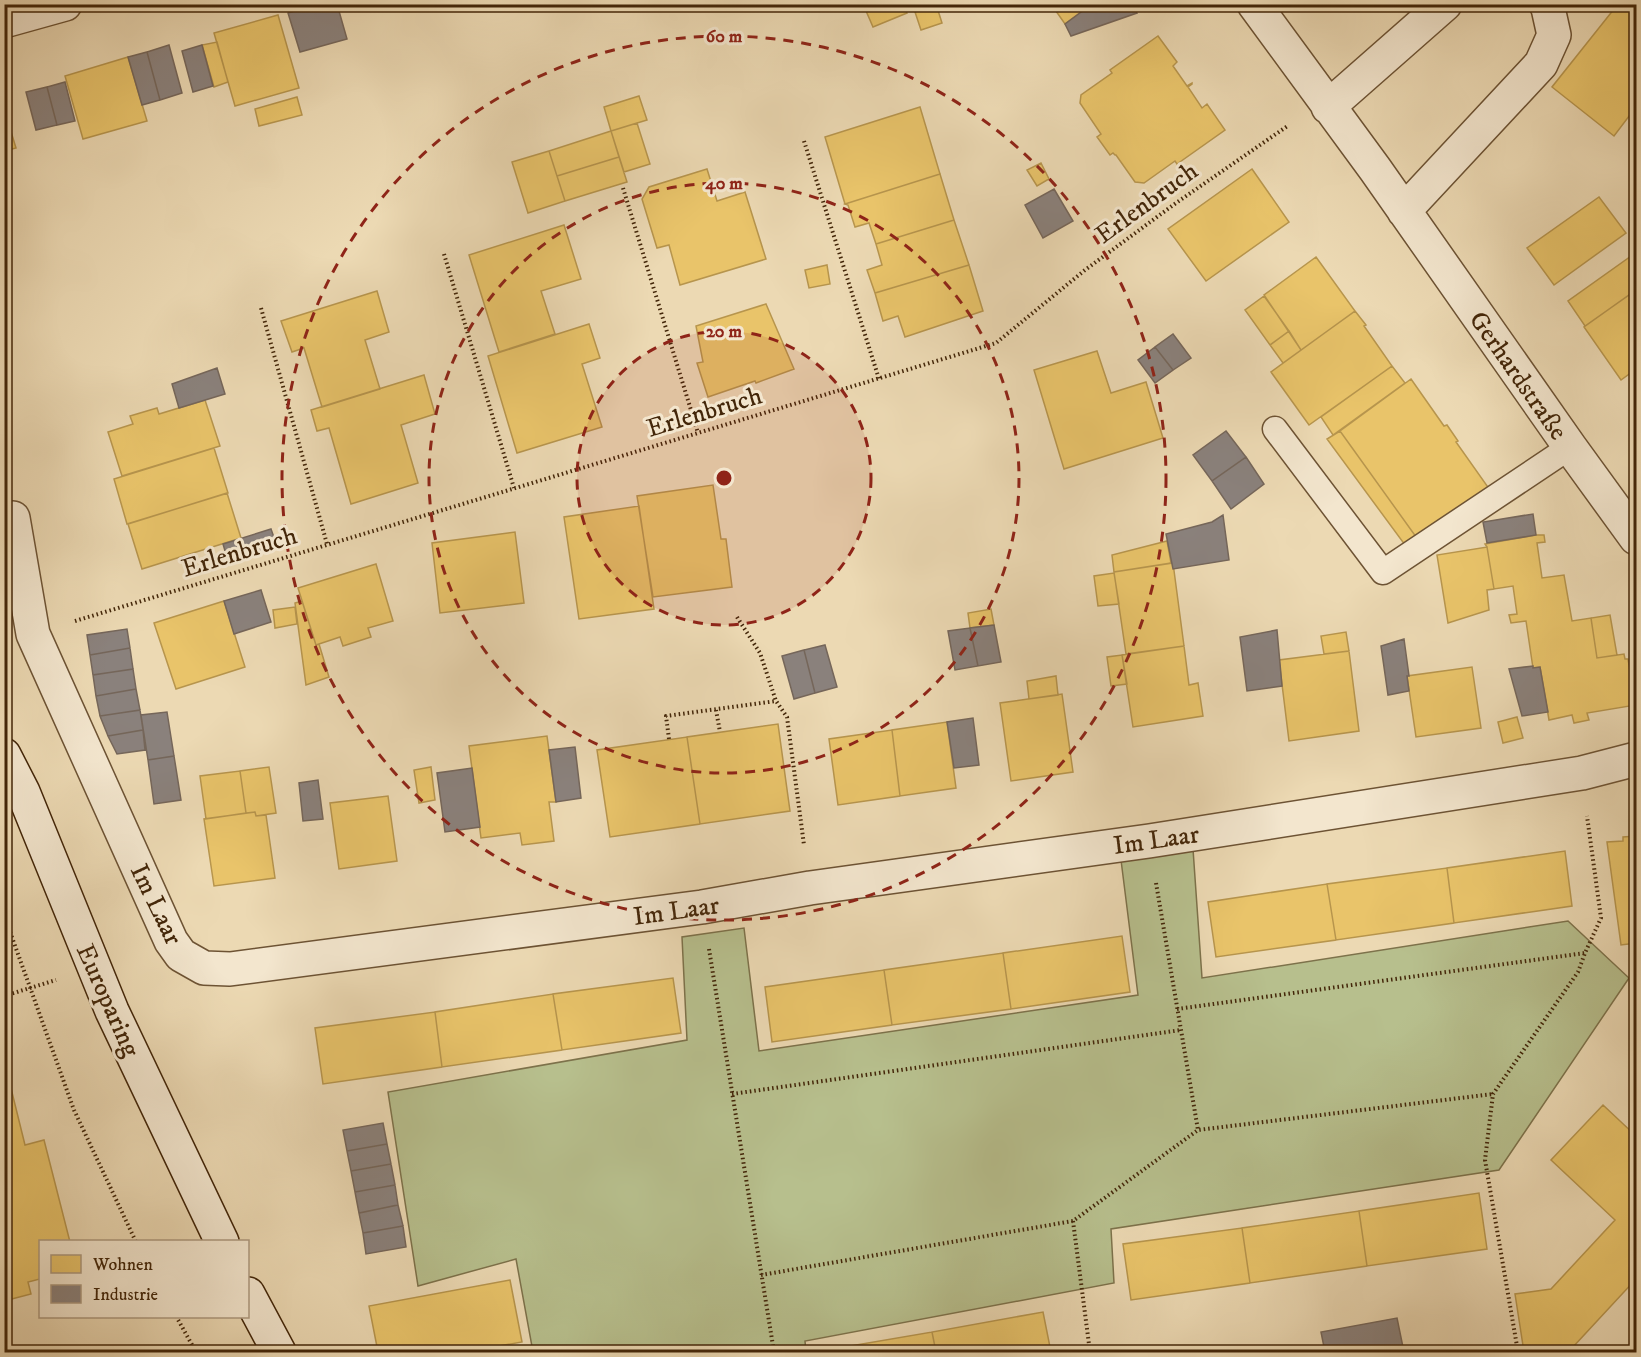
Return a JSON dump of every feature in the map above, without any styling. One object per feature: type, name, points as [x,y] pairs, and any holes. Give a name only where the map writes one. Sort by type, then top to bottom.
[{"type":"street","points":[[4,21],[65,4]]},
{"type":"street","name":"Gerhardstraße","points":[[1254,4],[1375,169],[1636,538]]},
{"type":"street","points":[[1326,104],[1445,4]]},
{"type":"street","points":[[1404,211],[1541,64],[1554,35],[1546,4]]},
{"type":"street","name":"Im Laar","points":[[13,518],[33,634],[171,941],[182,955],[204,968],[230,969],[702,907],[810,888],[1149,841],[1582,774],[1636,759]]},
{"type":"street","name":"Europaring","points":[[4,754],[23,792],[112,1011],[221,1240]]},
{"type":"street","points":[[249,1296],[279,1353]]},
{"type":"lane","points":[[1275,429],[1383,572],[1570,447]]},
{"type":"path","name":"Erlenbruch","points":[[33,634],[996,343],[1085,270],[1176,203],[1326,104]]},
{"type":"path","points":[[804,141],[879,379]]},
{"type":"path","points":[[623,188],[698,433]]},
{"type":"path","points":[[444,254],[514,488]]},
{"type":"path","points":[[261,309],[327,544]]},
{"type":"path","points":[[737,617],[760,652],[776,701],[787,717],[810,888]]},
{"type":"path","points":[[669,739],[666,716],[776,701]]},
{"type":"path","points":[[716,710],[720,732]]},
{"type":"path","points":[[1518,1353],[1485,1160],[1493,1094],[1578,972],[1601,918],[1582,774]]},
{"type":"path","points":[[1149,841],[1198,1130]]},
{"type":"path","points":[[702,907],[774,1353]]},
{"type":"path","points":[[4,915],[74,1110],[135,1240]]},
{"type":"path","points":[[1177,1009],[1585,953]]},
{"type":"path","points":[[4,996],[94,969]]},
{"type":"path","points":[[732,1094],[1182,1030]]},
{"type":"path","points":[[761,1275],[1073,1221],[1198,1130],[1493,1094]]},
{"type":"path","points":[[1073,1221],[1090,1353]]},
{"type":"path","points":[[177,1318],[196,1353]]},
{"type":"green space","points":[[1193,849],[1202,978],[1568,921],[1629,978],[1499,1170],[1111,1229],[1114,1283],[805,1341],[806,1352],[533,1352],[516,1259],[418,1286],[388,1092],[687,1040],[682,937],[744,928],[759,1051],[1138,995],[1121,860]]},
{"type":"building: Wohnen","points":[[863,4],[903,4],[907,13],[873,27]]},
{"type":"building: Wohnen","points":[[936,4],[942,23],[921,30],[915,12]]},
{"type":"building: Wohnen","points":[[1051,4],[1092,4],[1065,24]]},
{"type":"building: Wohnen","points":[[1618,4],[1636,4],[1636,107],[1614,136],[1552,87]]},
{"type":"building: Wohnen","points":[[278,15],[299,88],[235,106],[214,33]]},
{"type":"building: Wohnen","points":[[1158,36],[1177,62],[1173,66],[1187,86],[1192,83],[1188,87],[1202,108],[1207,104],[1225,130],[1177,164],[1175,161],[1144,183],[1135,182],[1116,155],[1113,153],[1110,155],[1097,137],[1101,134],[1080,103],[1081,95],[1112,73],[1110,70]]},
{"type":"building: Wohnen","points":[[217,42],[228,82],[214,87],[202,45]]},
{"type":"building: Wohnen","points":[[128,57],[147,121],[83,139],[65,76]]},
{"type":"building: Wohnen","points":[[639,96],[647,120],[611,131],[604,107]]},
{"type":"building: Wohnen","points":[[297,97],[302,115],[259,126],[255,109]]},
{"type":"building: Wohnen","points":[[920,107],[940,174],[845,204],[825,137]]},
{"type":"building: Wohnen","points":[[4,109],[16,148],[4,151]]},
{"type":"building: Wohnen","points":[[637,123],[650,164],[624,172],[611,131]]},
{"type":"building: Wohnen","points":[[611,131],[619,157],[557,176],[549,151]]},
{"type":"building: Wohnen","points":[[549,151],[565,201],[528,213],[512,162]]},
{"type":"building: Wohnen","points":[[619,157],[627,182],[565,201],[557,176]]},
{"type":"building: Wohnen","points":[[1041,163],[1049,179],[1037,186],[1027,170]]},
{"type":"building: Wohnen","points":[[707,169],[717,201],[745,192],[766,259],[680,285],[669,245],[657,248],[642,199],[649,187]]},
{"type":"building: Wohnen","points":[[1252,169],[1289,222],[1206,281],[1168,229]]},
{"type":"building: Wohnen","points":[[940,174],[954,220],[876,244],[869,223],[855,227],[848,205],[845,204]]},
{"type":"building: Wohnen","points":[[1599,197],[1626,233],[1554,285],[1527,248]]},
{"type":"building: Wohnen","points":[[954,220],[969,265],[875,293],[867,270],[882,265],[876,244]]},
{"type":"building: Wohnen","points":[[564,225],[581,279],[541,291],[555,334],[499,352],[469,255]]},
{"type":"building: Wohnen","points":[[1634,254],[1636,257],[1636,290],[1585,326],[1568,301]]},
{"type":"building: Wohnen","points":[[1316,257],[1355,311],[1301,350],[1264,295]]},
{"type":"building: Wohnen","points":[[827,265],[830,284],[809,288],[805,270]]},
{"type":"building: Wohnen","points":[[969,265],[983,311],[905,337],[898,316],[883,321],[875,293]]},
{"type":"building: Wohnen","points":[[1636,290],[1636,369],[1621,380],[1584,327]]},
{"type":"building: Wohnen","points":[[377,291],[389,332],[365,340],[380,389],[322,407],[304,348],[292,352],[281,321]]},
{"type":"building: Wohnen","points":[[1264,296],[1289,331],[1270,345],[1245,310]]},
{"type":"building: Wohnen","points":[[766,304],[794,369],[708,397],[697,363],[703,362],[696,326]]},
{"type":"building: Wohnen","points":[[1355,311],[1392,366],[1309,425],[1271,372]]},
{"type":"building: Wohnen","points":[[589,324],[600,358],[582,364],[602,427],[517,453],[488,356]]},
{"type":"building: Wohnen","points":[[1289,331],[1301,350],[1283,363],[1270,345]]},
{"type":"building: Wohnen","points":[[1097,351],[1111,393],[1146,382],[1163,438],[1064,469],[1034,370]]},
{"type":"building: Wohnen","points":[[1392,366],[1405,383],[1333,435],[1321,417]]},
{"type":"building: Wohnen","points":[[424,375],[435,414],[401,425],[418,483],[351,504],[329,428],[317,431],[311,410]]},
{"type":"building: Wohnen","points":[[1411,379],[1444,426],[1447,425],[1458,441],[1456,442],[1490,490],[1419,541],[1340,431]]},
{"type":"building: Wohnen","points":[[205,400],[220,446],[122,476],[108,432],[133,424],[130,416],[157,408],[159,414]]},
{"type":"building: Wohnen","points":[[1340,431],[1419,541],[1408,549],[1327,439]]},
{"type":"building: Wohnen","points":[[214,448],[228,493],[127,524],[114,479]]},
{"type":"building: Wohnen","points":[[713,485],[721,539],[726,539],[732,587],[653,597],[637,496]]},
{"type":"building: Wohnen","points":[[227,493],[241,538],[142,569],[128,524]]},
{"type":"building: Wohnen","points":[[639,506],[654,609],[579,619],[564,517]]},
{"type":"building: Wohnen","points":[[515,532],[524,603],[440,613],[432,543]]},
{"type":"building: Wohnen","points":[[1544,535],[1545,542],[1537,543],[1542,578],[1564,575],[1572,621],[1591,618],[1597,658],[1624,654],[1625,659],[1628,659],[1636,705],[1587,713],[1589,720],[1574,723],[1572,715],[1549,720],[1540,667],[1533,668],[1526,621],[1511,623],[1509,615],[1517,614],[1513,586],[1494,589],[1485,544]]},
{"type":"building: Wohnen","points":[[1167,541],[1171,563],[1114,572],[1112,555]]},
{"type":"building: Wohnen","points":[[1487,547],[1494,589],[1487,590],[1489,610],[1448,623],[1437,555]]},
{"type":"building: Wohnen","points":[[1173,563],[1184,646],[1126,654],[1114,572]]},
{"type":"building: Wohnen","points":[[376,564],[393,621],[368,628],[371,637],[343,646],[340,637],[316,645],[298,588]]},
{"type":"building: Wohnen","points":[[1114,573],[1119,604],[1098,606],[1094,576]]},
{"type":"building: Wohnen","points":[[224,601],[245,667],[176,689],[154,623]]},
{"type":"building: Wohnen","points":[[302,601],[329,677],[306,685],[295,603]]},
{"type":"building: Wohnen","points":[[295,607],[297,624],[275,628],[273,610]]},
{"type":"building: Wohnen","points":[[991,609],[994,625],[970,628],[968,613]]},
{"type":"building: Wohnen","points":[[1610,615],[1617,655],[1597,658],[1591,618]]},
{"type":"building: Wohnen","points":[[1346,632],[1349,651],[1324,654],[1321,636]]},
{"type":"building: Wohnen","points":[[1184,646],[1189,685],[1198,683],[1203,716],[1133,727],[1122,655]]},
{"type":"building: Wohnen","points":[[1349,651],[1359,731],[1289,741],[1279,660]]},
{"type":"building: Wohnen","points":[[1122,655],[1127,684],[1111,686],[1107,657]]},
{"type":"building: Wohnen","points":[[1472,667],[1481,728],[1416,737],[1407,676]]},
{"type":"building: Wohnen","points":[[1056,676],[1058,695],[1029,699],[1027,681]]},
{"type":"building: Wohnen","points":[[1062,694],[1073,772],[1011,781],[1000,703]]},
{"type":"building: Wohnen","points":[[1517,717],[1523,738],[1503,743],[1498,722]]},
{"type":"building: Wohnen","points":[[947,722],[956,788],[900,796],[892,730]]},
{"type":"building: Wohnen","points":[[778,724],[790,811],[700,824],[687,737]]},
{"type":"building: Wohnen","points":[[892,730],[900,796],[838,805],[829,739]]},
{"type":"building: Wohnen","points":[[547,736],[556,802],[549,802],[554,841],[522,845],[520,833],[481,838],[469,746]]},
{"type":"building: Wohnen","points":[[687,737],[700,824],[610,837],[597,750]]},
{"type":"building: Wohnen","points":[[269,767],[276,813],[256,816],[255,812],[246,813],[240,771]]},
{"type":"building: Wohnen","points":[[431,767],[435,800],[419,803],[414,770]]},
{"type":"building: Wohnen","points":[[240,771],[246,813],[206,819],[200,776]]},
{"type":"building: Wohnen","points":[[388,796],[397,861],[339,869],[330,803]]},
{"type":"building: Wohnen","points":[[255,812],[256,816],[266,815],[275,878],[214,886],[204,819]]},
{"type":"building: Wohnen","points":[[1636,836],[1636,943],[1621,945],[1607,842],[1623,841],[1623,837]]},
{"type":"building: Wohnen","points":[[1565,851],[1572,906],[1454,923],[1447,868]]},
{"type":"building: Wohnen","points":[[1447,868],[1454,923],[1336,940],[1327,884]]},
{"type":"building: Wohnen","points":[[1327,884],[1336,940],[1216,957],[1208,902]]},
{"type":"building: Wohnen","points":[[1122,936],[1130,992],[1011,1009],[1003,953]]},
{"type":"building: Wohnen","points":[[1003,953],[1011,1009],[892,1025],[884,970]]},
{"type":"building: Wohnen","points":[[884,970],[892,1025],[772,1042],[765,987]]},
{"type":"building: Wohnen","points":[[673,978],[681,1033],[562,1050],[553,994]]},
{"type":"building: Wohnen","points":[[553,994],[562,1050],[442,1067],[435,1012]]},
{"type":"building: Wohnen","points":[[435,1012],[442,1067],[323,1084],[315,1028]]},
{"type":"building: Wohnen","points":[[4,1072],[7,1072],[25,1145],[44,1140],[69,1240],[39,1240],[39,1279],[28,1282],[31,1294],[4,1301]]},
{"type":"building: Wohnen","points":[[1603,1105],[1636,1136],[1636,1279],[1572,1348],[1524,1352],[1515,1294],[1551,1289],[1615,1220],[1551,1160]]},
{"type":"building: Wohnen","points":[[1479,1193],[1487,1249],[1367,1266],[1359,1211]]},
{"type":"building: Wohnen","points":[[1359,1211],[1367,1266],[1250,1283],[1242,1228]]},
{"type":"building: Wohnen","points":[[1242,1228],[1250,1283],[1131,1300],[1123,1244]]},
{"type":"building: Wohnen","points":[[510,1280],[522,1342],[465,1352],[378,1352],[369,1306]]},
{"type":"building: Wohnen","points":[[1043,1312],[1051,1352],[936,1352],[932,1332]]},
{"type":"building: Wohnen","points":[[932,1332],[936,1352],[821,1351]]},
{"type":"building: Industrie","points":[[317,4],[337,4],[347,39],[300,52],[288,13]]},
{"type":"building: Industrie","points":[[1092,4],[1131,4],[1137,13],[1071,36],[1065,24]]},
{"type":"building: Industrie","points":[[169,45],[182,93],[160,100],[147,52]]},
{"type":"building: Industrie","points":[[202,45],[213,86],[193,92],[182,51]]},
{"type":"building: Industrie","points":[[147,52],[160,100],[142,105],[128,57]]},
{"type":"building: Industrie","points":[[65,82],[75,121],[57,125],[47,87]]},
{"type":"building: Industrie","points":[[47,87],[57,125],[36,130],[26,92]]},
{"type":"building: Industrie","points":[[1054,189],[1073,221],[1043,238],[1025,205]]},
{"type":"building: Industrie","points":[[1173,334],[1191,358],[1173,370],[1155,347]]},
{"type":"building: Industrie","points":[[1155,347],[1173,370],[1155,383],[1138,360]]},
{"type":"building: Industrie","points":[[217,368],[225,394],[179,408],[172,384]]},
{"type":"building: Industrie","points":[[1226,431],[1246,457],[1212,481],[1193,455]]},
{"type":"building: Industrie","points":[[1246,457],[1264,484],[1231,509],[1212,481]]},
{"type":"building: Industrie","points":[[1533,514],[1536,535],[1487,543],[1483,522]]},
{"type":"building: Industrie","points":[[1223,515],[1229,560],[1173,569],[1166,534],[1212,522]]},
{"type":"building: Industrie","points":[[271,529],[277,546],[228,561],[223,544]]},
{"type":"building: Industrie","points":[[261,590],[271,622],[234,634],[224,601]]},
{"type":"building: Industrie","points":[[994,625],[1001,662],[978,666],[970,628]]},
{"type":"building: Industrie","points":[[970,628],[978,666],[955,670],[948,631]]},
{"type":"building: Industrie","points":[[127,629],[130,648],[90,655],[87,635]]},
{"type":"building: Industrie","points":[[1277,630],[1282,686],[1247,691],[1240,637]]},
{"type":"building: Industrie","points":[[1404,639],[1409,691],[1388,695],[1381,646]]},
{"type":"building: Industrie","points":[[825,645],[837,687],[815,693],[804,650]]},
{"type":"building: Industrie","points":[[130,648],[133,669],[93,675],[90,655]]},
{"type":"building: Industrie","points":[[804,650],[815,693],[794,699],[782,656]]},
{"type":"building: Industrie","points":[[1533,666],[1533,668],[1540,667],[1548,712],[1522,716],[1509,669]]},
{"type":"building: Industrie","points":[[133,669],[136,689],[96,696],[93,675]]},
{"type":"building: Industrie","points":[[136,689],[140,710],[100,716],[96,696]]},
{"type":"building: Industrie","points":[[140,710],[143,730],[108,736],[100,716]]},
{"type":"building: Industrie","points":[[167,712],[174,756],[148,760],[141,715]]},
{"type":"building: Industrie","points":[[973,718],[979,765],[954,768],[947,722]]},
{"type":"building: Industrie","points":[[143,730],[145,750],[117,754],[108,736]]},
{"type":"building: Industrie","points":[[575,747],[581,798],[556,802],[549,750]]},
{"type":"building: Industrie","points":[[174,756],[181,800],[154,804],[148,760]]},
{"type":"building: Industrie","points":[[472,768],[480,827],[445,832],[437,773]]},
{"type":"building: Industrie","points":[[318,780],[323,819],[303,821],[299,783]]},
{"type":"building: Industrie","points":[[383,1123],[387,1144],[347,1151],[343,1130]]},
{"type":"building: Industrie","points":[[387,1144],[391,1164],[351,1171],[347,1151]]},
{"type":"building: Industrie","points":[[391,1164],[395,1185],[355,1192],[351,1171]]},
{"type":"building: Industrie","points":[[395,1185],[398,1205],[359,1213],[355,1192]]},
{"type":"building: Industrie","points":[[398,1205],[403,1226],[363,1233],[359,1213]]},
{"type":"building: Industrie","points":[[403,1226],[406,1247],[366,1254],[363,1233]]},
{"type":"building: Industrie","points":[[1397,1318],[1404,1352],[1325,1352],[1321,1332]]}]
